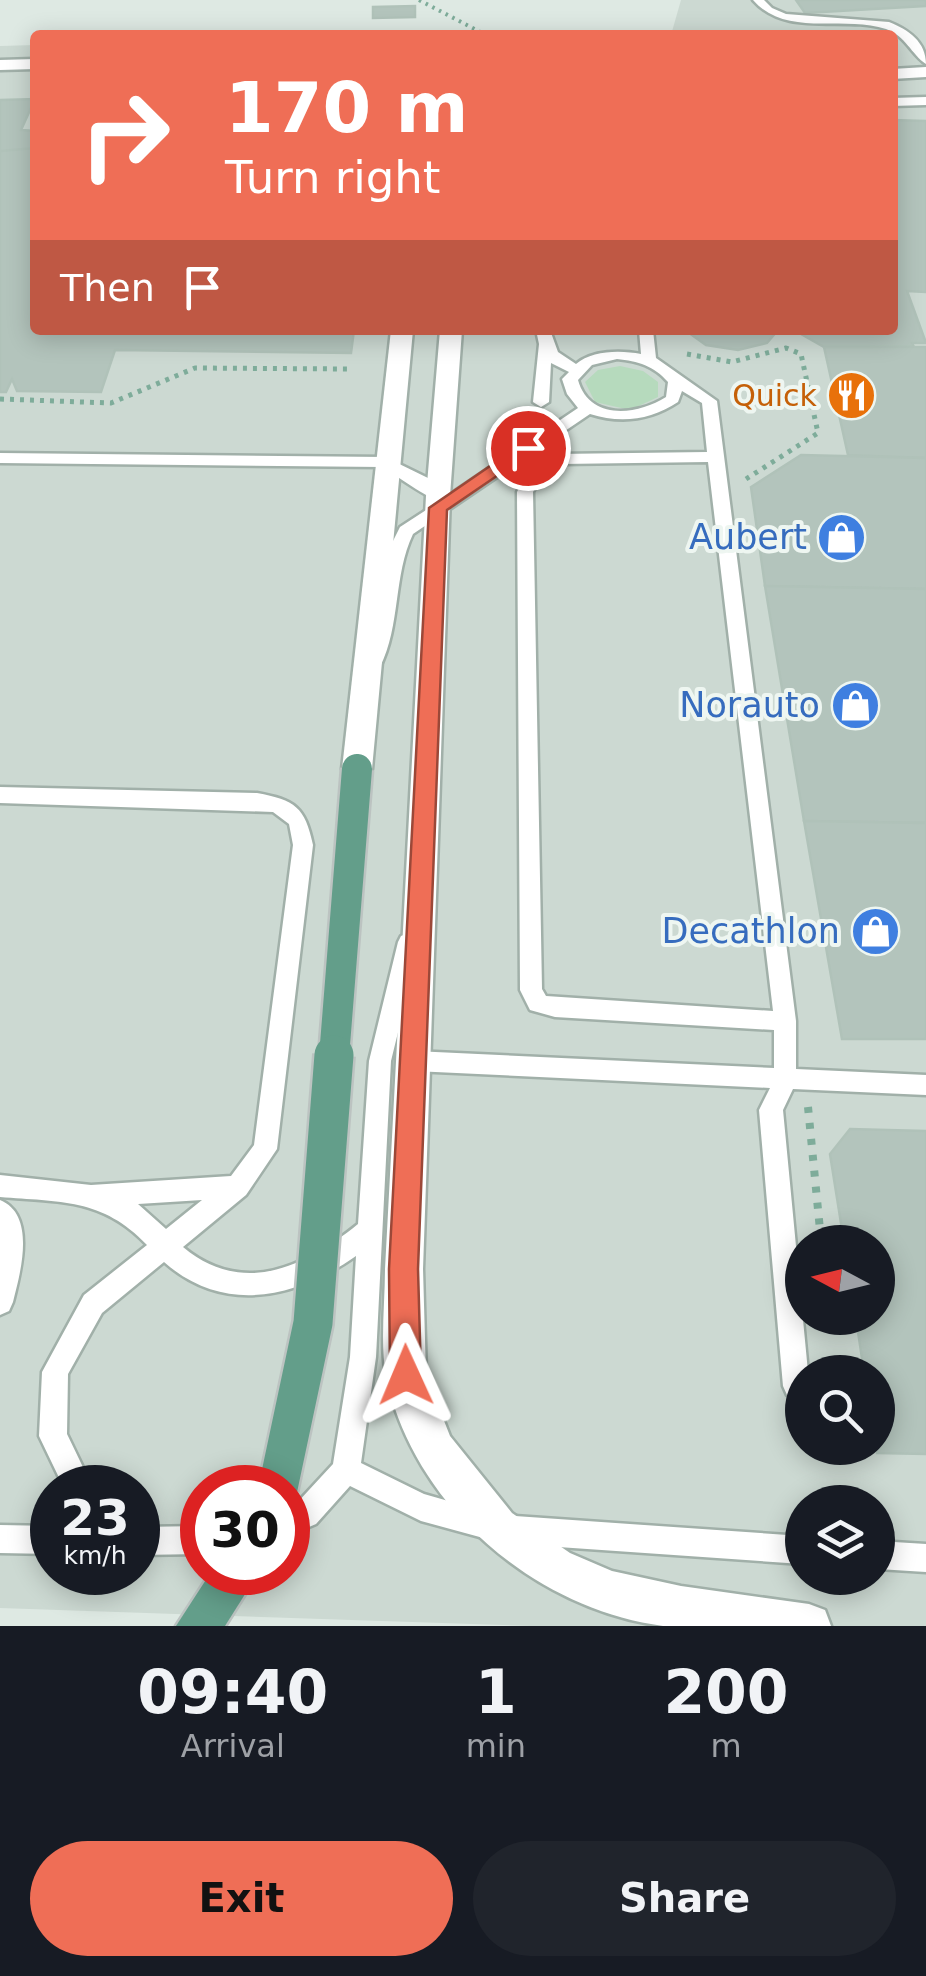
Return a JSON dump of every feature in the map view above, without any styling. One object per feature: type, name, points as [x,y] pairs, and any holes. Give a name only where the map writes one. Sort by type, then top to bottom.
[{"type":"main road","points":[[283,1465],[313,1323],[357,769]]},
{"type":"main road","points":[[198,1626],[221,1595]]},
{"type":"street","points":[[0,65],[30,64]]},
{"type":"street","points":[[898,74],[926,72]]},
{"type":"street","points":[[357,769],[385,462],[401,335]]},
{"type":"street","points":[[451,335],[438,502],[404,1269],[406,1375],[435,1450],[497,1528],[555,1568],[611,1592],[681,1608],[809,1626]]},
{"type":"lane","points":[[758,0],[763,8],[782,16],[888,26],[895,30]]},
{"type":"lane","points":[[898,32],[912,40],[926,62]]},
{"type":"lane","points":[[898,102],[926,101]]},
{"type":"lane","points":[[646,335],[649,360]]},
{"type":"lane","points":[[544,338],[561,364],[576,369],[601,357],[649,360],[708,401],[785,1021],[785,1081],[771,1110],[793,1355]]},
{"type":"lane","points":[[542,402],[544,338]]},
{"type":"lane","points":[[576,369],[571,390],[589,408],[620,416],[652,412],[673,398],[676,381]]},
{"type":"lane","points":[[365,683],[386,632],[393,553],[406,531],[438,502],[589,408]]},
{"type":"lane","points":[[716,457],[558,458],[535,472],[524,492],[531,990],[538,1003],[555,1008],[785,1021]]},
{"type":"lane","points":[[0,458],[385,462],[422,482],[438,502]]},
{"type":"lane","points":[[0,796],[257,801],[279,805],[298,820],[303,845],[266,1148],[236,1187],[93,1304],[55,1372],[53,1436],[68,1465]]},
{"type":"lane","points":[[310,1510],[346,1470],[363,1357],[380,1060],[399,971],[421,908]]},
{"type":"lane","points":[[414,1061],[926,1085]]},
{"type":"lane","points":[[0,1186],[82,1195],[236,1187]]},
{"type":"lane","points":[[82,1195],[126,1210],[191,1268],[233,1285],[265,1288],[330,1262],[371,1229]]},
{"type":"lane","points":[[0,1212],[6,1217],[10,1259],[0,1302]]},
{"type":"lane","points":[[346,1470],[421,1507],[497,1528],[785,1549]]},
{"type":"lane","points":[[0,1539],[30,1540]]},
{"type":"lane","points":[[895,1556],[926,1558]]},
{"type":"path","points":[[419,0],[476,30]]},
{"type":"path","points":[[0,399],[111,404],[195,368],[349,369]]},
{"type":"shaded area","points":[[681,0],[926,0],[926,1626],[530,1626],[0,1608],[0,46],[30,45],[30,335],[898,335],[898,30],[672,30]]},
{"type":"green space","points":[[620,366],[643,371],[658,382],[658,397],[630,410],[595,402],[585,382],[598,370]]},
{"type":"building","points":[[796,0],[926,0],[926,6],[805,13]]},
{"type":"building","points":[[415,6],[415,17],[373,18],[373,7]]},
{"type":"building","points":[[30,99],[30,110],[21,130],[30,131],[30,152],[0,151],[0,100]]},
{"type":"building","points":[[898,120],[926,121],[926,292],[907,291],[926,343],[912,343],[914,347],[824,347],[803,335],[898,335]]},
{"type":"building","points":[[30,148],[30,335],[353,335],[351,353],[115,350],[101,392],[17,391],[12,379],[6,392],[0,392],[0,151]]},
{"type":"building","points":[[692,335],[774,335],[767,343],[738,350],[706,345]]},
{"type":"building","points":[[824,347],[926,347],[926,458],[848,455]]},
{"type":"building","name":"Aubert","points":[[801,455],[926,458],[926,589],[765,586],[751,487]]},
{"type":"building","name":"Norauto","points":[[765,586],[926,589],[926,823],[804,821]]},
{"type":"building","name":"Decathlon","points":[[804,821],[926,823],[926,1039],[842,1039]]},
{"type":"building","points":[[850,1129],[926,1131],[926,1454],[895,1453],[895,1355],[861,1355],[859,1335],[895,1335],[895,1225],[841,1225],[830,1154]]},
{"type":"place","name":"Quick","points":[[852,395]]},
{"type":"place","name":"Aubert","points":[[842,537]]},
{"type":"place","name":"Norauto","points":[[855,705]]},
{"type":"place","name":"Decathlon","points":[[875,931]]},
{"type":"route","points":[[406,1375],[404,1269],[438,508],[528,448]]}]
